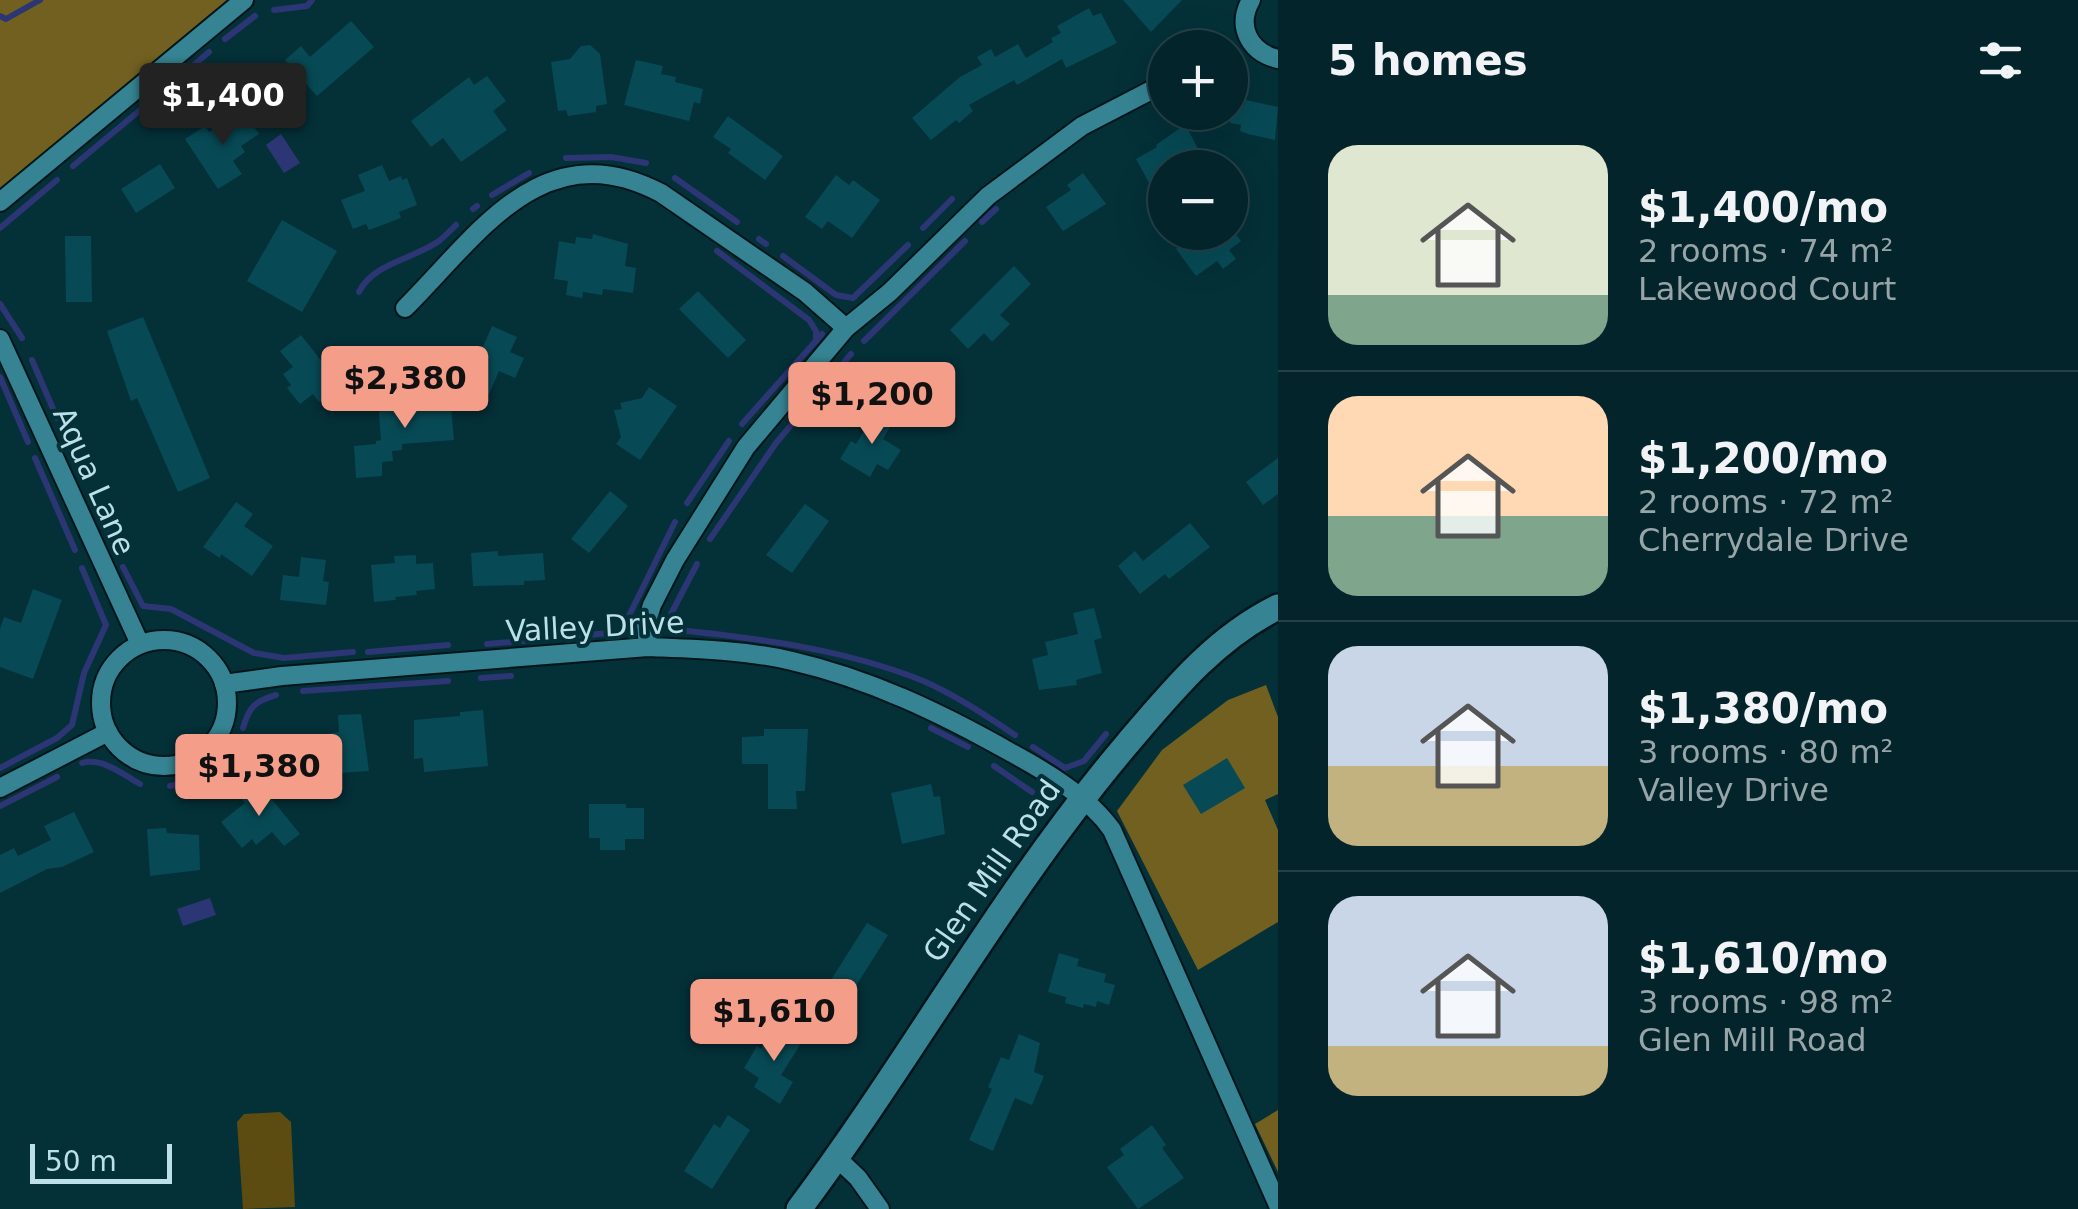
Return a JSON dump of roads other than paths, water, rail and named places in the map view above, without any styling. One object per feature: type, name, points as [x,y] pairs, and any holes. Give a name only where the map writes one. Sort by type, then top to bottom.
[{"type":"main road","name":"Glen Mill Road","points":[[799,1209],[1080,800],[1187,673],[1236,633],[1278,607]]},
{"type":"street","points":[[0,202],[244,0]]},
{"type":"street","points":[[1246,30],[1244,18],[1250,0]]},
{"type":"street","points":[[1248,38],[1256,49],[1278,59]]},
{"type":"street","points":[[648,647],[646,624],[674,560],[746,447],[846,328],[890,292],[988,196],[1082,126],[1148,92]]},
{"type":"street","points":[[405,308],[516,196],[540,183],[603,174],[640,182],[661,193],[805,292],[846,328]]},
{"type":"street","name":"Aqua Lane","points":[[0,340],[140,644]]},
{"type":"street","points":[[160,640],[181,642],[200,651],[215,665],[224,684],[227,704],[220,730],[198,756],[178,764],[138,760],[121,749],[108,732],[102,712],[102,691],[109,672],[122,655],[140,644],[160,640]]},
{"type":"street","name":"Valley Drive","points":[[224,684],[648,647],[790,660],[859,680],[924,705],[1054,778],[1103,817],[1278,1205]]},
{"type":"street","points":[[0,788],[108,732]]},
{"type":"street","points":[[837,1158],[858,1178],[880,1209]]},
{"type":"water","points":[[281,134],[300,163],[284,173],[266,145]]},
{"type":"water","points":[[210,898],[216,915],[183,926],[177,909]]},
{"type":"waterway","points":[[0,16],[6,19],[40,0]]},
{"type":"waterway","points":[[274,10],[307,6],[312,0]]},
{"type":"waterway","points":[[225,39],[255,16]]},
{"type":"waterway","points":[[167,88],[209,52]]},
{"type":"waterway","points":[[73,166],[151,101]]},
{"type":"waterway","points":[[566,158],[611,157],[646,163]]},
{"type":"waterway","points":[[492,195],[529,173]]},
{"type":"waterway","points":[[675,178],[737,222]]},
{"type":"waterway","points":[[0,228],[57,180]]},
{"type":"waterway","points":[[923,228],[952,199]]},
{"type":"waterway","points":[[473,209],[477,206]]},
{"type":"waterway","points":[[982,222],[996,209]]},
{"type":"waterway","points":[[359,292],[374,274],[429,247],[456,225]]},
{"type":"waterway","points":[[759,239],[766,244]]},
{"type":"waterway","points":[[864,341],[965,241]]},
{"type":"waterway","points":[[783,256],[836,295],[853,298],[908,245]]},
{"type":"waterway","points":[[717,251],[809,320],[816,331],[816,341]]},
{"type":"waterway","points":[[0,304],[22,338]]},
{"type":"waterway","points":[[742,424],[822,334]]},
{"type":"waterway","points":[[710,539],[776,443],[851,354]]},
{"type":"waterway","points":[[32,360],[57,418]]},
{"type":"waterway","points":[[0,377],[28,442]]},
{"type":"waterway","points":[[65,437],[82,475]]},
{"type":"waterway","points":[[687,503],[729,441]]},
{"type":"waterway","points":[[35,458],[75,550]]},
{"type":"waterway","points":[[94,501],[116,550]]},
{"type":"waterway","points":[[487,644],[621,632],[675,522]]},
{"type":"waterway","points":[[697,564],[671,614],[670,629],[797,646],[890,669],[945,692],[1015,735]]},
{"type":"waterway","points":[[123,567],[143,606],[171,609],[254,653],[284,658],[353,652]]},
{"type":"waterway","points":[[0,768],[57,738],[72,725],[84,673],[106,625],[82,568]]},
{"type":"waterway","points":[[368,652],[448,645]]},
{"type":"waterway","points":[[481,678],[511,676]]},
{"type":"waterway","points":[[303,691],[448,681]]},
{"type":"waterway","points":[[243,728],[254,706],[276,695]]},
{"type":"waterway","points":[[931,728],[968,747]]},
{"type":"waterway","points":[[1033,747],[1065,768],[1084,761],[1106,734]]},
{"type":"waterway","points":[[170,786],[206,772],[234,746]]},
{"type":"waterway","points":[[82,763],[105,765],[140,784]]},
{"type":"waterway","points":[[994,766],[1032,792]]},
{"type":"waterway","points":[[0,806],[57,777]]}]
